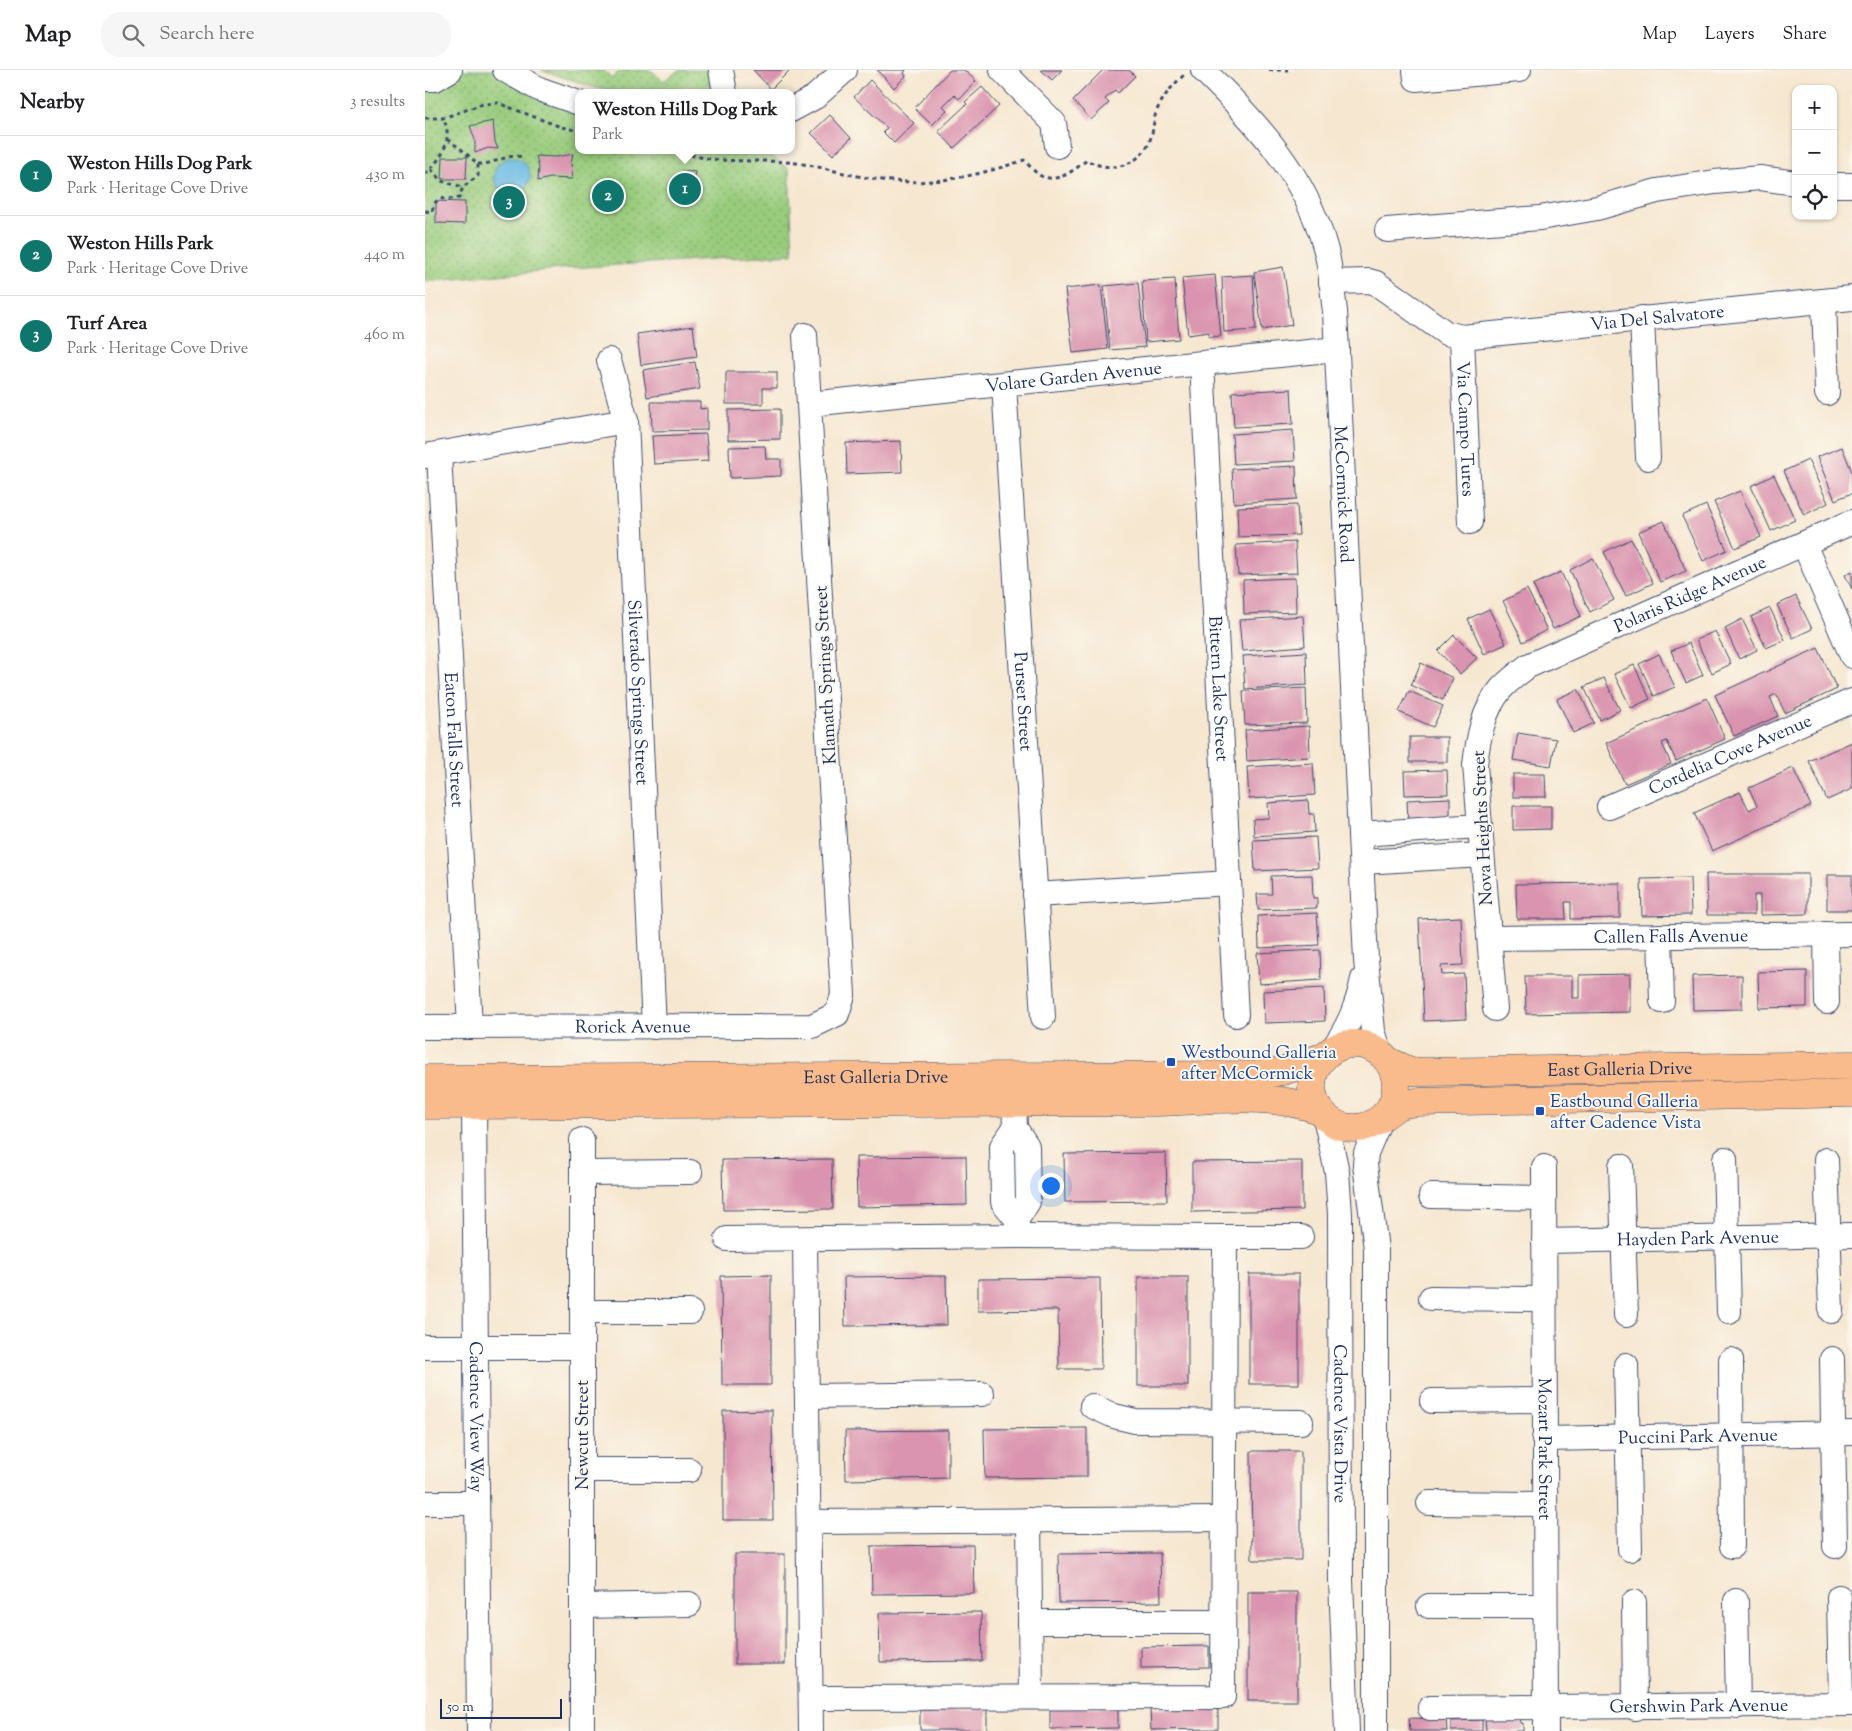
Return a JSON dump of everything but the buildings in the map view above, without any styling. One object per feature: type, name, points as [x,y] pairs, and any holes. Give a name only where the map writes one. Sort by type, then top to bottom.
[{"type":"main road","points":[[1354,1044],[1369,1046],[1384,1057],[1394,1072],[1396,1090],[1393,1102],[1383,1117],[1366,1127],[1348,1128],[1332,1122],[1322,1113],[1312,1094],[1312,1078],[1315,1070],[1327,1054],[1338,1047],[1354,1044]]},
{"type":"main road","name":"East Galleria Drive","points":[[425,1079],[1257,1075],[1287,1070],[1327,1054]]},
{"type":"main road","name":"East Galleria Drive","points":[[1384,1057],[1410,1071],[1423,1072],[1852,1065]]},
{"type":"main road","name":"East Galleria Drive","points":[[1383,1117],[1399,1105],[1415,1102],[1852,1093]]},
{"type":"main road","name":"East Galleria Drive","points":[[425,1106],[473,1105],[1015,1115],[1158,1102],[1261,1098],[1288,1100],[1322,1113]]},
{"type":"street","points":[[425,79],[435,79],[450,70]]},
{"type":"street","points":[[505,70],[539,89],[575,102]]},
{"type":"street","points":[[721,70],[724,89]]},
{"type":"street","points":[[795,108],[815,97],[845,70]]},
{"type":"street","points":[[1002,70],[1054,123],[1057,146]]},
{"type":"street","name":"McCormick Road","points":[[1203,70],[1242,109],[1281,154],[1307,199],[1325,247],[1335,311],[1367,960],[1373,1032],[1384,1057]]},
{"type":"street","points":[[1415,75],[1519,70]]},
{"type":"street","points":[[1387,230],[1540,218],[1597,208],[1657,191],[1715,182],[1760,178],[1792,182]]},
{"type":"street","points":[[1837,186],[1852,185]]},
{"type":"street","points":[[1331,282],[1369,281],[1446,333],[1462,336]]},
{"type":"street","name":"Via Del Salvatore","points":[[1462,336],[1852,298]]},
{"type":"street","points":[[1824,301],[1827,393]]},
{"type":"street","points":[[1642,318],[1648,458]]},
{"type":"street","name":"Klamath Springs Street","points":[[805,335],[843,995],[837,1014]]},
{"type":"street","name":"Via Campo Tures","points":[[1462,336],[1470,522]]},
{"type":"street","name":"Volare Garden Avenue","points":[[810,404],[1337,349]]},
{"type":"street","name":"Silverado Springs Street","points":[[609,360],[625,421],[654,1027]]},
{"type":"street","name":"Bittern Lake Street","points":[[1202,363],[1236,1015]]},
{"type":"street","name":"Purser Street","points":[[1004,384],[1043,1017]]},
{"type":"street","points":[[432,455],[625,421]]},
{"type":"street","name":"Eaton Falls Street","points":[[432,455],[470,1027]]},
{"type":"street","name":"Polaris Ridge Avenue","points":[[1528,666],[1852,522]]},
{"type":"street","points":[[1804,544],[1852,656]]},
{"type":"street","name":"Nova Heights Street","points":[[1495,1009],[1479,826],[1475,765],[1477,741],[1486,714],[1501,689],[1528,666]]},
{"type":"street","name":"Cordelia Cove Avenue","points":[[1609,807],[1852,701]]},
{"type":"street","points":[[1360,834],[1479,826]]},
{"type":"street","points":[[1430,830],[1432,858]]},
{"type":"street","points":[[1362,862],[1482,854]]},
{"type":"street","points":[[1035,895],[1229,883]]},
{"type":"street","points":[[1826,934],[1827,1002]]},
{"type":"street","name":"Callen Falls Avenue","points":[[1490,938],[1852,934]]},
{"type":"street","points":[[1660,936],[1662,1001]]},
{"type":"street","name":"McCormick Road","points":[[1327,1054],[1348,1026],[1354,1011],[1367,960]]},
{"type":"street","name":"Rorick Avenue","points":[[425,1027],[812,1026],[837,1014]]},
{"type":"street","name":"Cadence View Way","points":[[473,1105],[479,1731]]},
{"type":"street","name":"Cadence Vista Drive","points":[[1322,1113],[1337,1172],[1340,1214],[1341,1580],[1347,1731]]},
{"type":"street","points":[[1015,1115],[1003,1146],[1003,1202],[1017,1228]]},
{"type":"street","name":"Cadence Vista Drive","points":[[1376,1731],[1375,1249],[1365,1164],[1367,1152],[1383,1117]]},
{"type":"street","name":"Newcut Street","points":[[582,1140],[582,1731]]},
{"type":"street","points":[[1725,1159],[1729,1312]]},
{"type":"street","points":[[1826,1160],[1841,1235],[1831,1310]]},
{"type":"street","points":[[1621,1166],[1626,1315]]},
{"type":"street","name":"Mozart Park Street","points":[[1544,1168],[1543,1439],[1546,1720]]},
{"type":"street","points":[[582,1173],[689,1172]]},
{"type":"street","points":[[1431,1196],[1544,1198]]},
{"type":"street","points":[[727,1239],[805,1239],[1017,1228],[1225,1237],[1301,1237]]},
{"type":"street","name":"Hayden Park Avenue","points":[[1544,1241],[1841,1235]]},
{"type":"street","points":[[811,1698],[1223,1696],[1222,1519],[1225,1237]]},
{"type":"street","points":[[805,1239],[811,1731]]},
{"type":"street","points":[[1431,1298],[1544,1299]]},
{"type":"street","points":[[582,1312],[689,1312]]},
{"type":"street","points":[[425,1347],[582,1347]]},
{"type":"street","points":[[1832,1359],[1843,1434],[1835,1546]]},
{"type":"street","points":[[1731,1360],[1732,1546]]},
{"type":"street","points":[[1626,1365],[1629,1549]]},
{"type":"street","points":[[808,1396],[983,1394]]},
{"type":"street","points":[[1432,1401],[1543,1400]]},
{"type":"street","points":[[1092,1406],[1115,1416],[1135,1421],[1301,1422]]},
{"type":"street","name":"Puccini Park Avenue","points":[[1543,1439],[1843,1434]]},
{"type":"street","points":[[582,1470],[689,1470]]},
{"type":"street","points":[[425,1503],[477,1503]]},
{"type":"street","points":[[1429,1503],[1544,1504]]},
{"type":"street","points":[[809,1522],[1222,1519]]},
{"type":"street","points":[[1029,1520],[1031,1697]]},
{"type":"street","points":[[1839,1597],[1847,1704]]},
{"type":"street","points":[[1736,1601],[1737,1706]]},
{"type":"street","points":[[1633,1602],[1635,1708]]},
{"type":"street","points":[[582,1606],[689,1604]]},
{"type":"street","points":[[1429,1606],[1545,1606]]},
{"type":"street","points":[[1030,1622],[1223,1622]]},
{"type":"street","name":"Gershwin Park Avenue","points":[[1430,1708],[1546,1720],[1635,1708],[1847,1704]]},
{"type":"path","points":[[685,154],[703,158],[768,160],[802,164],[895,182],[931,182],[984,174],[1024,160],[1042,176],[1058,177],[1073,172],[1087,160],[1104,167],[1135,162],[1150,140],[1156,112],[1163,97],[1190,70]]},
{"type":"path","points":[[1269,70],[1288,70]]},
{"type":"path","points":[[425,118],[443,118],[483,104],[498,103],[561,127],[575,130]]},
{"type":"path","points":[[425,174],[431,169],[448,140],[449,128],[443,118]]},
{"type":"path","points":[[448,140],[461,148],[478,164],[490,165],[509,156],[523,157]]},
{"type":"path","points":[[425,211],[432,212],[434,203],[440,198],[459,198],[463,187],[478,176],[478,164]]},
{"type":"path","points":[[431,169],[441,181],[463,187]]},
{"type":"green space","points":[[425,70],[506,70],[575,97],[575,154],[768,154],[789,169],[793,254],[570,268],[425,282]]},
{"type":"green space","points":[[541,70],[603,70],[612,78],[621,70],[651,70],[663,81],[679,70],[708,70],[712,78],[711,89],[596,88]]},
{"type":"water","points":[[512,158],[519,159],[525,163],[529,169],[529,183],[525,189],[519,193],[512,194],[505,193],[499,189],[495,183],[494,176],[495,169],[499,163],[505,159]]},
{"type":"place","name":"Weston Hills Dog Park","points":[[685,189]]},
{"type":"place","name":"Weston Hills Park","points":[[608,196]]},
{"type":"place","name":"Turf Area","points":[[509,202]]},
{"type":"place","name":"Westbound Galleria after McCormick","points":[[1171,1062]]},
{"type":"place","name":"Eastbound Galleria after Cadence Vista","points":[[1540,1111]]}]
